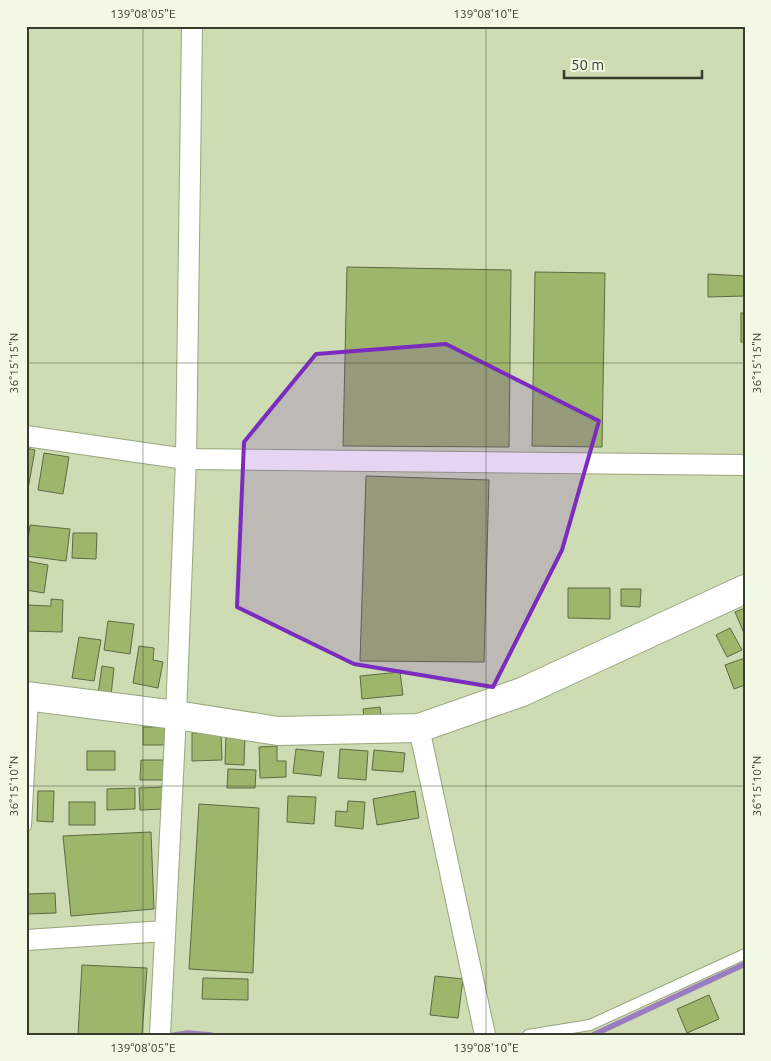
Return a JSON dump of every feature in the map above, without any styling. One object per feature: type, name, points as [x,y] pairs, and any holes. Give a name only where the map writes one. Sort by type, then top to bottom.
[{"type":"street","points":[[160,1035],[176,715],[186,459],[192,26]]},
{"type":"street","points":[[26,436],[186,459],[745,465]]},
{"type":"street","points":[[30,697],[176,715],[278,731],[419,728],[522,692],[745,589]]},
{"type":"street","points":[[419,728],[485,1035]]},
{"type":"street","points":[[26,940],[165,931]]},
{"type":"lane","points":[[26,826],[30,697]]},
{"type":"lane","points":[[528,1035],[590,1025],[745,954]]},
{"type":"highlighted area","points":[[446,344],[599,421],[562,550],[493,687],[354,664],[237,607],[244,442],[316,354]]},
{"type":"building","points":[[347,267],[511,270],[509,447],[343,446]]},
{"type":"building","points":[[535,272],[605,273],[602,447],[532,446]]},
{"type":"building","points":[[708,274],[745,276],[745,296],[708,297]]},
{"type":"building","points":[[741,313],[745,313],[745,342],[741,342]]},
{"type":"building","points":[[26,448],[35,450],[28,489],[26,488]]},
{"type":"building","points":[[44,453],[69,457],[63,494],[38,490]]},
{"type":"building","points":[[366,476],[489,480],[484,662],[360,661]]},
{"type":"building","points":[[30,525],[70,529],[66,561],[26,556]]},
{"type":"building","points":[[73,533],[97,533],[96,559],[72,558]]},
{"type":"building","points":[[26,561],[48,565],[44,593],[26,590]]},
{"type":"building","points":[[568,588],[610,588],[610,619],[568,618]]},
{"type":"building","points":[[621,589],[641,589],[640,607],[621,606]]},
{"type":"building","points":[[51,599],[63,600],[62,632],[26,631],[26,605],[51,606]]},
{"type":"building","points":[[745,608],[745,633],[744,633],[735,612]]},
{"type":"building","points":[[108,621],[134,624],[130,654],[104,650]]},
{"type":"building","points":[[730,628],[742,650],[727,657],[716,635]]},
{"type":"building","points":[[79,637],[101,640],[94,681],[72,678]]},
{"type":"building","points":[[139,646],[154,648],[153,660],[163,662],[158,688],[133,683]]},
{"type":"building","points":[[745,658],[745,685],[734,689],[725,665]]},
{"type":"building","points":[[102,666],[114,668],[111,695],[98,694]]},
{"type":"building","points":[[400,672],[403,695],[362,699],[360,676]]},
{"type":"building","points":[[380,707],[382,722],[365,725],[363,709]]},
{"type":"building","points":[[143,727],[166,727],[166,745],[143,745]]},
{"type":"building","points":[[221,732],[222,760],[192,761],[192,733]]},
{"type":"building","points":[[226,733],[245,735],[244,765],[225,764]]},
{"type":"building","points":[[277,746],[277,761],[286,761],[286,777],[260,778],[259,747]]},
{"type":"building","points":[[296,749],[324,752],[321,776],[293,773]]},
{"type":"building","points":[[340,749],[368,751],[366,780],[338,778]]},
{"type":"building","points":[[374,750],[405,753],[403,772],[372,770]]},
{"type":"building","points":[[87,751],[115,751],[115,770],[87,770]]},
{"type":"building","points":[[141,760],[164,760],[164,780],[140,780]]},
{"type":"building","points":[[228,769],[256,770],[255,788],[227,788]]},
{"type":"building","points":[[163,787],[164,809],[140,810],[139,788]]},
{"type":"building","points":[[135,788],[135,809],[107,810],[107,789]]},
{"type":"building","points":[[38,791],[54,791],[53,822],[37,821]]},
{"type":"building","points":[[415,791],[419,818],[377,825],[373,799]]},
{"type":"building","points":[[288,796],[316,797],[314,824],[287,822]]},
{"type":"building","points":[[348,801],[365,802],[363,829],[335,826],[336,811],[347,812]]},
{"type":"building","points":[[69,802],[95,802],[95,825],[69,825]]},
{"type":"building","points":[[199,804],[259,808],[253,973],[189,969]]},
{"type":"building","points":[[151,832],[154,909],[71,916],[63,836]]},
{"type":"building","points":[[55,893],[56,913],[26,914],[26,894]]},
{"type":"building","points":[[82,965],[147,968],[142,1035],[78,1035]]},
{"type":"building","points":[[435,976],[463,979],[458,1018],[430,1015]]},
{"type":"building","points":[[203,978],[248,979],[248,1000],[202,999]]},
{"type":"building","points":[[709,995],[719,1019],[687,1033],[677,1009]]},
{"type":"waterway","points":[[593,1035],[745,964]]},
{"type":"waterway","points":[[174,1035],[188,1033],[211,1035]]}]
